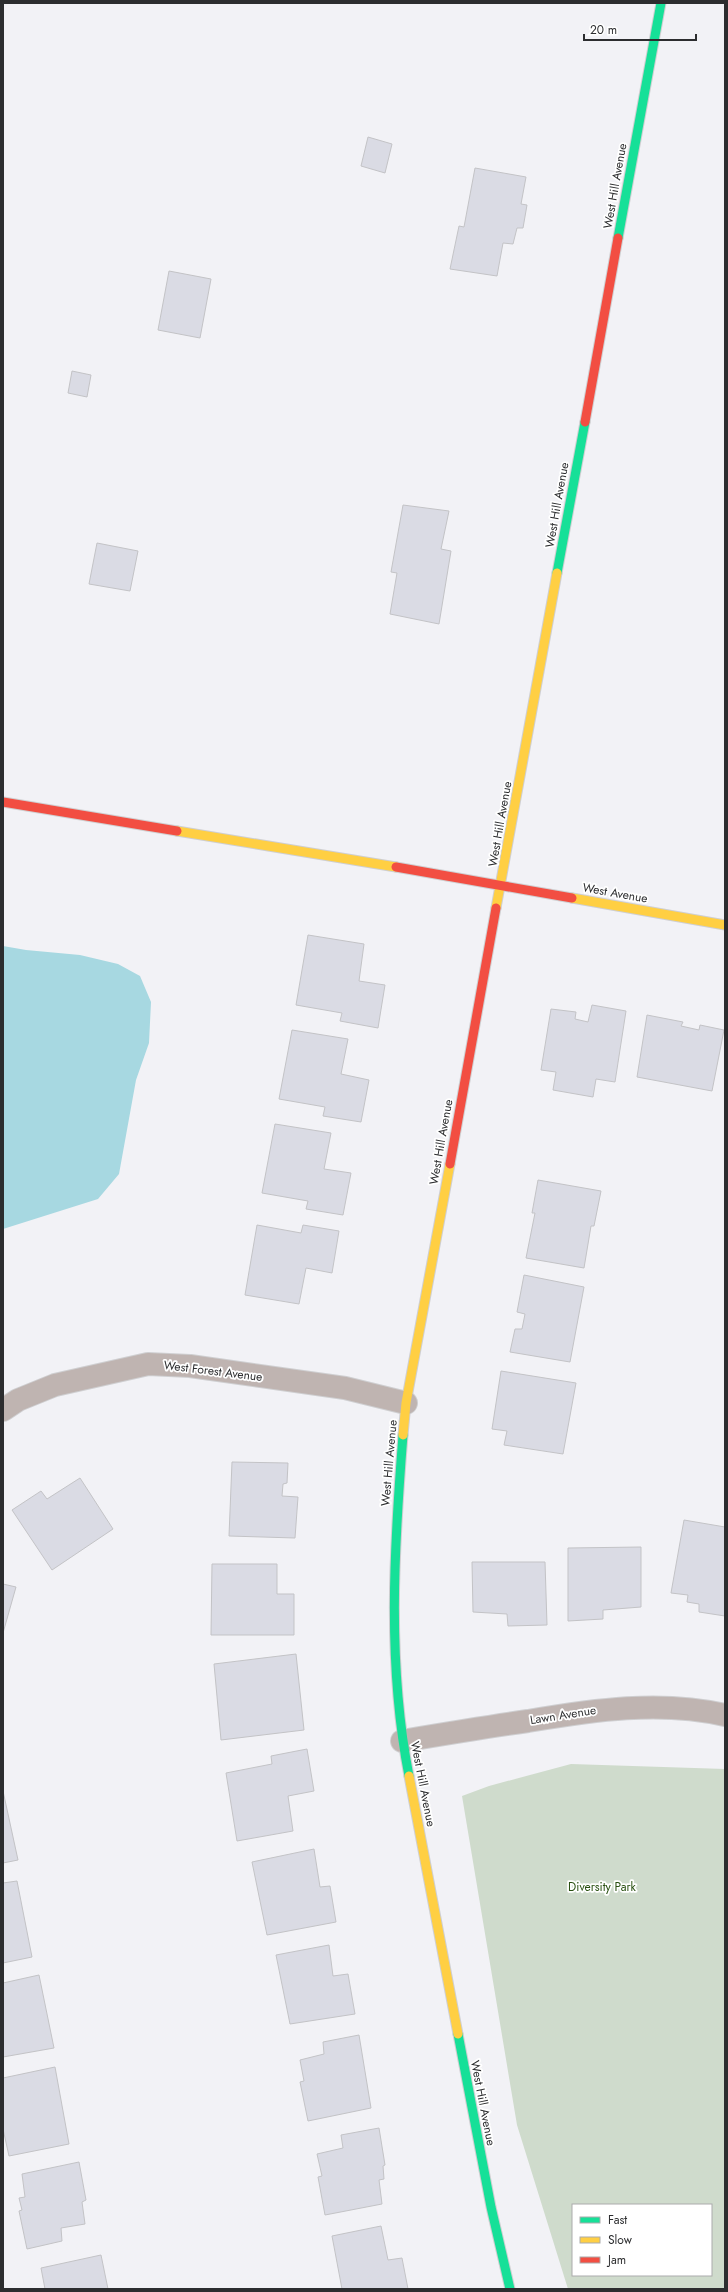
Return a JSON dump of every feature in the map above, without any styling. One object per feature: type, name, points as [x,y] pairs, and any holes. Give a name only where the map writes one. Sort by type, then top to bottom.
[{"type":"street","name":"West Hill Avenue","points":[[510,2289],[491,2207],[402,1741],[396,1680],[396,1528],[406,1403],[661,3]]},
{"type":"street","name":"West Avenue","points":[[3,802],[501,885],[725,926]]},
{"type":"street","name":"West Forest Avenue","points":[[3,1410],[18,1400],[55,1385],[148,1364],[190,1366],[345,1388],[406,1403]]},
{"type":"street","name":"Lawn Avenue","points":[[402,1741],[593,1710],[658,1707],[709,1711],[725,1715]]},
{"type":"green space","name":"Diversity Park","points":[[571,1764],[725,1769],[725,2289],[568,2289],[517,2125],[462,1796],[489,1786]]},
{"type":"water","points":[[3,946],[26,950],[80,955],[118,964],[140,976],[151,1002],[149,1043],[136,1080],[119,1174],[98,1199],[3,1229]]},
{"type":"building","points":[[368,137],[392,144],[385,173],[361,166]]},
{"type":"building","points":[[475,168],[526,177],[521,204],[527,205],[523,228],[517,228],[513,244],[503,243],[497,276],[450,269],[459,226],[464,227]]},
{"type":"building","points":[[169,271],[211,279],[200,338],[158,330]]},
{"type":"building","points":[[72,371],[91,375],[87,397],[68,393]]},
{"type":"building","points":[[403,505],[449,511],[441,549],[451,551],[439,624],[390,614],[397,573],[391,572]]},
{"type":"building","points":[[97,543],[138,551],[130,591],[89,584]]},
{"type":"building","points":[[308,935],[364,944],[359,981],[385,985],[378,1028],[340,1021],[342,1013],[296,1005]]},
{"type":"building","points":[[592,1005],[626,1011],[615,1082],[596,1079],[593,1097],[553,1090],[556,1072],[541,1070],[551,1009],[576,1012],[575,1019],[588,1022]]},
{"type":"building","points":[[647,1015],[683,1022],[681,1026],[699,1030],[700,1025],[724,1030],[712,1091],[637,1077]]},
{"type":"building","points":[[292,1030],[348,1039],[341,1074],[369,1080],[361,1122],[323,1116],[325,1107],[279,1099]]},
{"type":"building","points":[[275,1124],[331,1133],[324,1169],[351,1173],[343,1215],[306,1209],[308,1201],[262,1193]]},
{"type":"building","points":[[538,1180],[601,1191],[594,1226],[591,1226],[584,1268],[526,1258],[535,1213],[532,1213]]},
{"type":"building","points":[[257,1225],[301,1233],[303,1225],[339,1231],[332,1273],[306,1268],[299,1304],[245,1295]]},
{"type":"building","points":[[524,1275],[584,1287],[570,1362],[510,1352],[515,1329],[522,1329],[525,1314],[517,1312]]},
{"type":"building","points":[[501,1371],[576,1383],[563,1454],[504,1445],[507,1431],[492,1429]]},
{"type":"building","points":[[232,1462],[288,1463],[287,1483],[283,1484],[282,1496],[298,1497],[295,1538],[229,1536]]},
{"type":"building","points":[[80,1478],[113,1529],[52,1570],[12,1510],[41,1491],[47,1499]]},
{"type":"building","points":[[684,1520],[725,1527],[725,1616],[699,1612],[699,1604],[687,1602],[688,1595],[671,1593]]},
{"type":"building","points":[[641,1547],[641,1607],[603,1610],[603,1619],[568,1621],[568,1548]]},
{"type":"building","points":[[472,1562],[545,1562],[547,1625],[508,1626],[507,1614],[473,1612]]},
{"type":"building","points":[[212,1564],[277,1564],[277,1594],[294,1594],[294,1635],[211,1635]]},
{"type":"building","points":[[3,1584],[16,1587],[3,1633]]},
{"type":"building","points":[[296,1654],[304,1730],[221,1740],[214,1664]]},
{"type":"building","points":[[307,1749],[314,1791],[288,1796],[293,1831],[237,1841],[226,1773],[272,1764],[271,1756]]},
{"type":"building","points":[[3,1791],[18,1860],[3,1863]]},
{"type":"building","points":[[314,1849],[320,1887],[330,1886],[336,1922],[267,1935],[252,1862]]},
{"type":"building","points":[[17,1881],[32,1957],[3,1963],[3,1883]]},
{"type":"building","points":[[329,1945],[333,1976],[348,1974],[355,2014],[290,2024],[276,1955]]},
{"type":"building","points":[[39,1975],[54,2048],[3,2057],[3,1983]]},
{"type":"building","points":[[359,2035],[371,2108],[308,2121],[300,2082],[304,2081],[300,2060],[324,2054],[323,2042]]},
{"type":"building","points":[[55,2067],[69,2144],[9,2156],[3,2129],[3,2078]]},
{"type":"building","points":[[379,2128],[385,2165],[383,2166],[384,2179],[379,2180],[382,2204],[325,2215],[318,2177],[322,2176],[317,2154],[343,2148],[341,2135]]},
{"type":"building","points":[[79,2162],[86,2200],[82,2202],[85,2224],[61,2228],[62,2241],[27,2249],[19,2211],[22,2210],[19,2198],[25,2197],[22,2174]]},
{"type":"building","points":[[381,2226],[388,2260],[402,2258],[408,2289],[342,2289],[332,2236]]},
{"type":"building","points":[[101,2255],[108,2289],[45,2289],[41,2268]]},
{"type":"traffic: fast","points":[[618,238],[661,3]]},
{"type":"traffic: fast","points":[[557,573],[585,422]]},
{"type":"traffic: fast","points":[[403,1435],[397,1520],[394,1606],[398,1691],[402,1734],[409,1776]]},
{"type":"traffic: fast","points":[[458,2034],[491,2207],[510,2289]]},
{"type":"traffic: slow","points":[[496,908],[557,573]]},
{"type":"traffic: slow","points":[[177,831],[396,867]]},
{"type":"traffic: slow","points":[[572,898],[725,925]]},
{"type":"traffic: slow","points":[[403,1435],[406,1403],[450,1164]]},
{"type":"traffic: slow","points":[[409,1776],[458,2034]]},
{"type":"traffic: jam","points":[[585,422],[618,238]]},
{"type":"traffic: jam","points":[[3,802],[177,831]]},
{"type":"traffic: jam","points":[[396,867],[572,898]]},
{"type":"traffic: jam","points":[[450,1164],[496,908]]}]
